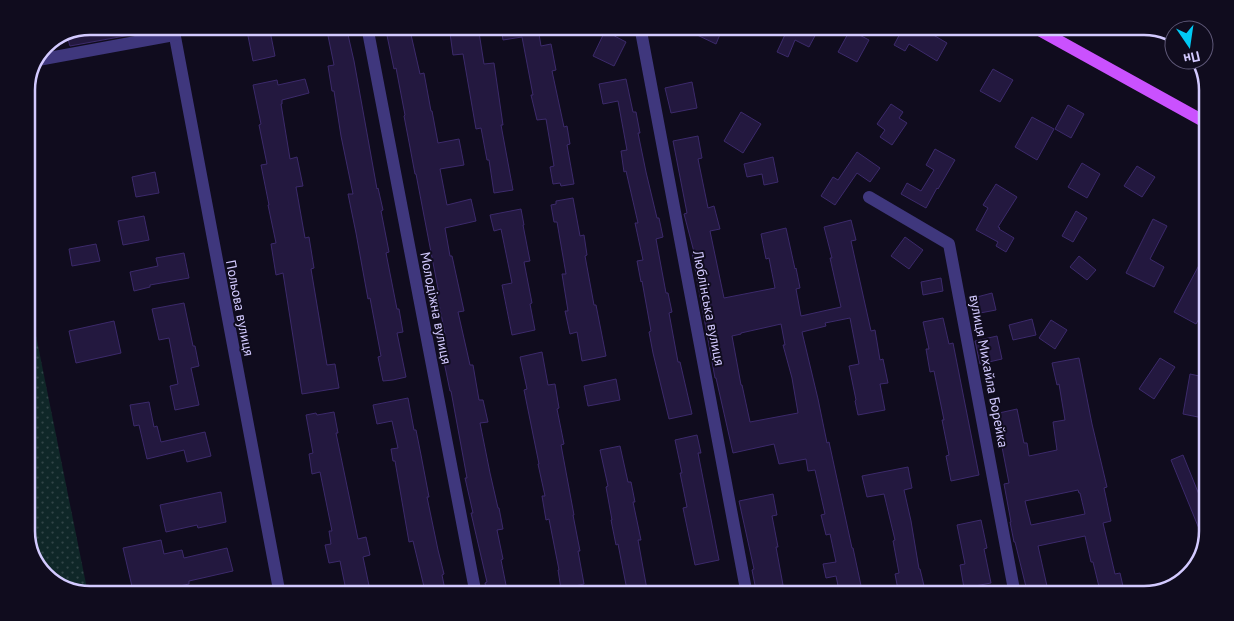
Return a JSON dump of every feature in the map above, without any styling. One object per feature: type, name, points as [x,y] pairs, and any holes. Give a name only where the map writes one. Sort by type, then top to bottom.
[{"type":"main road","points":[[1048,35],[1199,119]]},
{"type":"street","points":[[44,59],[154,35]]},
{"type":"street","name":"Польова вулиця","points":[[174,35],[278,586]]},
{"type":"street","name":"Молодіжна вулиця","points":[[369,35],[474,586]]},
{"type":"street","name":"Люблінська вулиця","points":[[641,35],[745,586]]},
{"type":"street","name":"вулиця Михайла Борейка","points":[[869,197],[949,244],[1014,586]]},
{"type":"green space","points":[[35,331],[86,586],[72,583],[59,577],[44,562],[36,542]]},
{"type":"building","points":[[130,35],[70,46],[68,39],[79,36]]},
{"type":"building","points":[[248,35],[271,35],[275,56],[253,61]]},
{"type":"building","points":[[328,35],[348,35],[377,189],[383,210],[381,211],[389,252],[386,253],[403,332],[397,333],[406,377],[393,380],[383,381],[378,357],[381,356],[348,194],[353,194],[328,66],[334,65]]},
{"type":"building","points":[[387,35],[411,35],[420,74],[424,73],[438,143],[459,139],[464,165],[440,169],[447,205],[471,199],[476,221],[445,228],[464,311],[458,312],[470,365],[473,365],[479,400],[483,400],[488,422],[480,423],[503,529],[497,530],[506,586],[486,586],[485,583],[487,582],[471,513],[473,513],[465,478],[467,478],[451,391],[437,336],[445,334],[437,294],[439,294],[396,68],[394,69]]},
{"type":"building","points":[[450,35],[479,35],[484,64],[494,63],[503,125],[501,125],[513,190],[494,193],[489,160],[487,160],[481,128],[476,129],[463,54],[453,55]]},
{"type":"building","points":[[502,35],[539,35],[541,46],[551,44],[556,70],[552,71],[564,127],[567,126],[570,144],[567,145],[574,184],[561,186],[560,183],[553,184],[550,167],[554,166],[546,119],[537,120],[522,37],[503,40]]},
{"type":"building","points":[[603,35],[613,35],[626,42],[614,66],[593,56]]},
{"type":"building","points":[[697,35],[720,35],[716,44]]},
{"type":"building","points":[[785,35],[815,35],[809,47],[795,40],[788,57],[777,52]]},
{"type":"building","points":[[847,35],[860,35],[869,40],[857,62],[838,52]]},
{"type":"building","points":[[899,35],[933,35],[947,43],[937,61],[909,44],[905,51],[894,45]]},
{"type":"building","points":[[993,69],[1013,80],[1000,102],[980,91]]},
{"type":"building","points":[[305,79],[309,93],[282,100],[281,104],[290,159],[297,157],[303,186],[296,187],[305,238],[309,237],[314,268],[311,269],[327,365],[335,364],[339,388],[302,394],[283,273],[276,275],[271,244],[276,243],[261,165],[267,164],[253,85],[277,80],[278,85]]},
{"type":"building","points":[[626,79],[633,112],[636,112],[646,172],[663,237],[656,239],[666,293],[668,293],[672,312],[669,313],[678,362],[680,362],[692,414],[669,419],[653,353],[649,332],[651,331],[637,261],[643,260],[635,223],[638,223],[626,171],[624,172],[621,151],[627,150],[618,101],[603,104],[599,84]]},
{"type":"building","points":[[692,82],[697,108],[671,113],[665,88]]},
{"type":"building","points":[[891,104],[903,112],[899,118],[907,123],[892,145],[880,137],[885,130],[877,124]]},
{"type":"building","points":[[1068,105],[1084,114],[1071,138],[1055,129]]},
{"type":"building","points":[[741,112],[761,124],[743,153],[724,141]]},
{"type":"building","points":[[1032,117],[1054,129],[1037,160],[1015,147]]},
{"type":"building","points":[[698,136],[702,158],[698,159],[708,208],[714,206],[720,229],[710,231],[724,298],[775,288],[769,258],[766,259],[761,234],[786,228],[800,288],[796,289],[801,316],[841,307],[824,227],[851,220],[856,240],[851,241],[871,331],[875,330],[880,360],[883,359],[888,383],[880,384],[885,410],[858,415],[849,366],[859,364],[850,318],[825,323],[826,326],[802,332],[861,586],[838,586],[836,576],[826,578],[823,564],[836,562],[830,534],[826,535],[821,515],[825,514],[815,470],[808,471],[806,459],[779,464],[774,444],[733,453],[715,378],[692,252],[694,252],[684,214],[687,213],[673,141]],"holes":[[[781,324],[785,345],[783,345],[792,378],[798,413],[750,422],[732,336]]]},
{"type":"building","points":[[935,149],[955,160],[926,208],[901,194],[907,183],[921,191],[934,170],[926,165]]},
{"type":"building","points":[[857,152],[880,168],[870,182],[857,173],[835,205],[821,196],[833,177],[838,180]]},
{"type":"building","points":[[773,157],[778,182],[764,185],[762,174],[747,177],[744,164]]},
{"type":"building","points":[[1082,163],[1100,174],[1087,198],[1068,187]]},
{"type":"building","points":[[1137,166],[1155,177],[1142,197],[1124,186]]},
{"type":"building","points":[[155,172],[159,193],[136,197],[132,177]]},
{"type":"building","points":[[996,184],[1017,197],[998,227],[1014,238],[1006,252],[996,246],[998,242],[976,230],[988,208],[983,205]]},
{"type":"building","points":[[573,198],[580,236],[584,235],[587,255],[585,256],[606,356],[582,361],[577,332],[570,334],[565,311],[568,311],[562,274],[566,274],[557,222],[554,222],[551,205],[556,204],[556,201]]},
{"type":"building","points":[[521,209],[530,261],[524,262],[535,330],[512,335],[502,285],[512,283],[501,229],[494,231],[490,215]]},
{"type":"building","points":[[1076,211],[1087,218],[1073,242],[1062,236]]},
{"type":"building","points":[[144,216],[149,240],[123,245],[118,221]]},
{"type":"building","points":[[1153,219],[1167,226],[1150,259],[1164,267],[1154,287],[1126,273]]},
{"type":"building","points":[[905,237],[923,250],[909,269],[891,256]]},
{"type":"building","points":[[96,244],[100,261],[72,266],[69,249]]},
{"type":"building","points":[[184,253],[189,278],[150,285],[150,287],[134,291],[130,272],[158,266],[156,258]]},
{"type":"building","points":[[1079,256],[1096,270],[1087,280],[1070,267]]},
{"type":"building","points":[[1199,265],[1199,319],[1196,324],[1174,312]]},
{"type":"building","points":[[941,278],[943,291],[923,295],[921,282]]},
{"type":"building","points":[[992,293],[996,310],[980,313],[977,297]]},
{"type":"building","points":[[184,303],[199,366],[191,368],[199,405],[175,410],[170,386],[178,384],[169,338],[159,340],[152,309]]},
{"type":"building","points":[[943,318],[949,344],[953,343],[979,475],[951,481],[946,456],[949,455],[942,420],[944,420],[934,371],[930,372],[926,349],[929,349],[923,322]]},
{"type":"building","points":[[1032,319],[1036,335],[1013,340],[1009,325]]},
{"type":"building","points":[[1051,320],[1067,330],[1055,349],[1039,338]]},
{"type":"building","points":[[114,321],[121,353],[76,363],[69,331]]},
{"type":"building","points":[[997,336],[1002,359],[980,364],[975,341]]},
{"type":"building","points":[[542,352],[548,385],[555,384],[559,408],[557,409],[564,444],[561,445],[584,584],[561,586],[549,519],[546,520],[542,496],[545,496],[524,390],[527,389],[520,357]]},
{"type":"building","points":[[1079,358],[1107,487],[1104,488],[1111,521],[1103,523],[1115,574],[1120,573],[1123,586],[1099,586],[1085,536],[1038,546],[1047,586],[1026,586],[1014,542],[1004,484],[1009,483],[1002,447],[1006,447],[999,413],[1017,409],[1024,443],[1027,443],[1029,456],[1057,450],[1053,422],[1065,420],[1059,384],[1057,385],[1052,363]],"holes":[[[1078,490],[1085,514],[1031,525],[1025,501]]]},
{"type":"building","points":[[1160,358],[1175,367],[1154,399],[1139,389]]},
{"type":"building","points":[[1190,374],[1199,376],[1199,417],[1183,414]]},
{"type":"building","points":[[616,379],[620,400],[588,406],[584,386]]},
{"type":"building","points":[[408,398],[444,574],[442,575],[444,586],[424,586],[413,541],[409,542],[395,461],[393,461],[391,449],[398,448],[392,421],[377,424],[373,405]]},
{"type":"building","points":[[149,402],[154,427],[157,426],[161,442],[205,432],[211,456],[187,462],[184,450],[147,459],[139,425],[134,426],[130,405]]},
{"type":"building","points":[[334,412],[338,433],[336,433],[358,539],[366,537],[370,555],[363,557],[369,586],[345,586],[340,561],[329,563],[325,545],[331,544],[329,531],[332,531],[320,472],[312,474],[309,454],[313,453],[306,415],[316,413],[317,415]]},
{"type":"building","points":[[697,435],[701,453],[698,453],[719,560],[695,565],[683,508],[687,507],[675,440]]},
{"type":"building","points":[[620,446],[628,482],[631,482],[635,502],[633,502],[641,540],[638,540],[646,586],[626,586],[611,520],[606,487],[608,486],[600,450]]},
{"type":"building","points":[[1183,455],[1199,495],[1199,529],[1171,460]]},
{"type":"building","points":[[908,467],[912,488],[904,490],[924,586],[897,586],[895,574],[899,573],[893,541],[895,540],[884,494],[867,497],[862,476]]},
{"type":"building","points":[[221,492],[226,522],[198,528],[197,525],[166,532],[160,505]]},
{"type":"building","points":[[773,494],[777,515],[772,516],[783,585],[755,586],[752,570],[754,569],[739,501]]},
{"type":"building","points":[[981,520],[987,548],[984,549],[991,583],[964,586],[960,565],[965,564],[957,525]]},
{"type":"building","points":[[161,540],[164,554],[182,550],[184,558],[227,548],[233,571],[189,581],[189,584],[180,586],[132,586],[123,548]]}]
